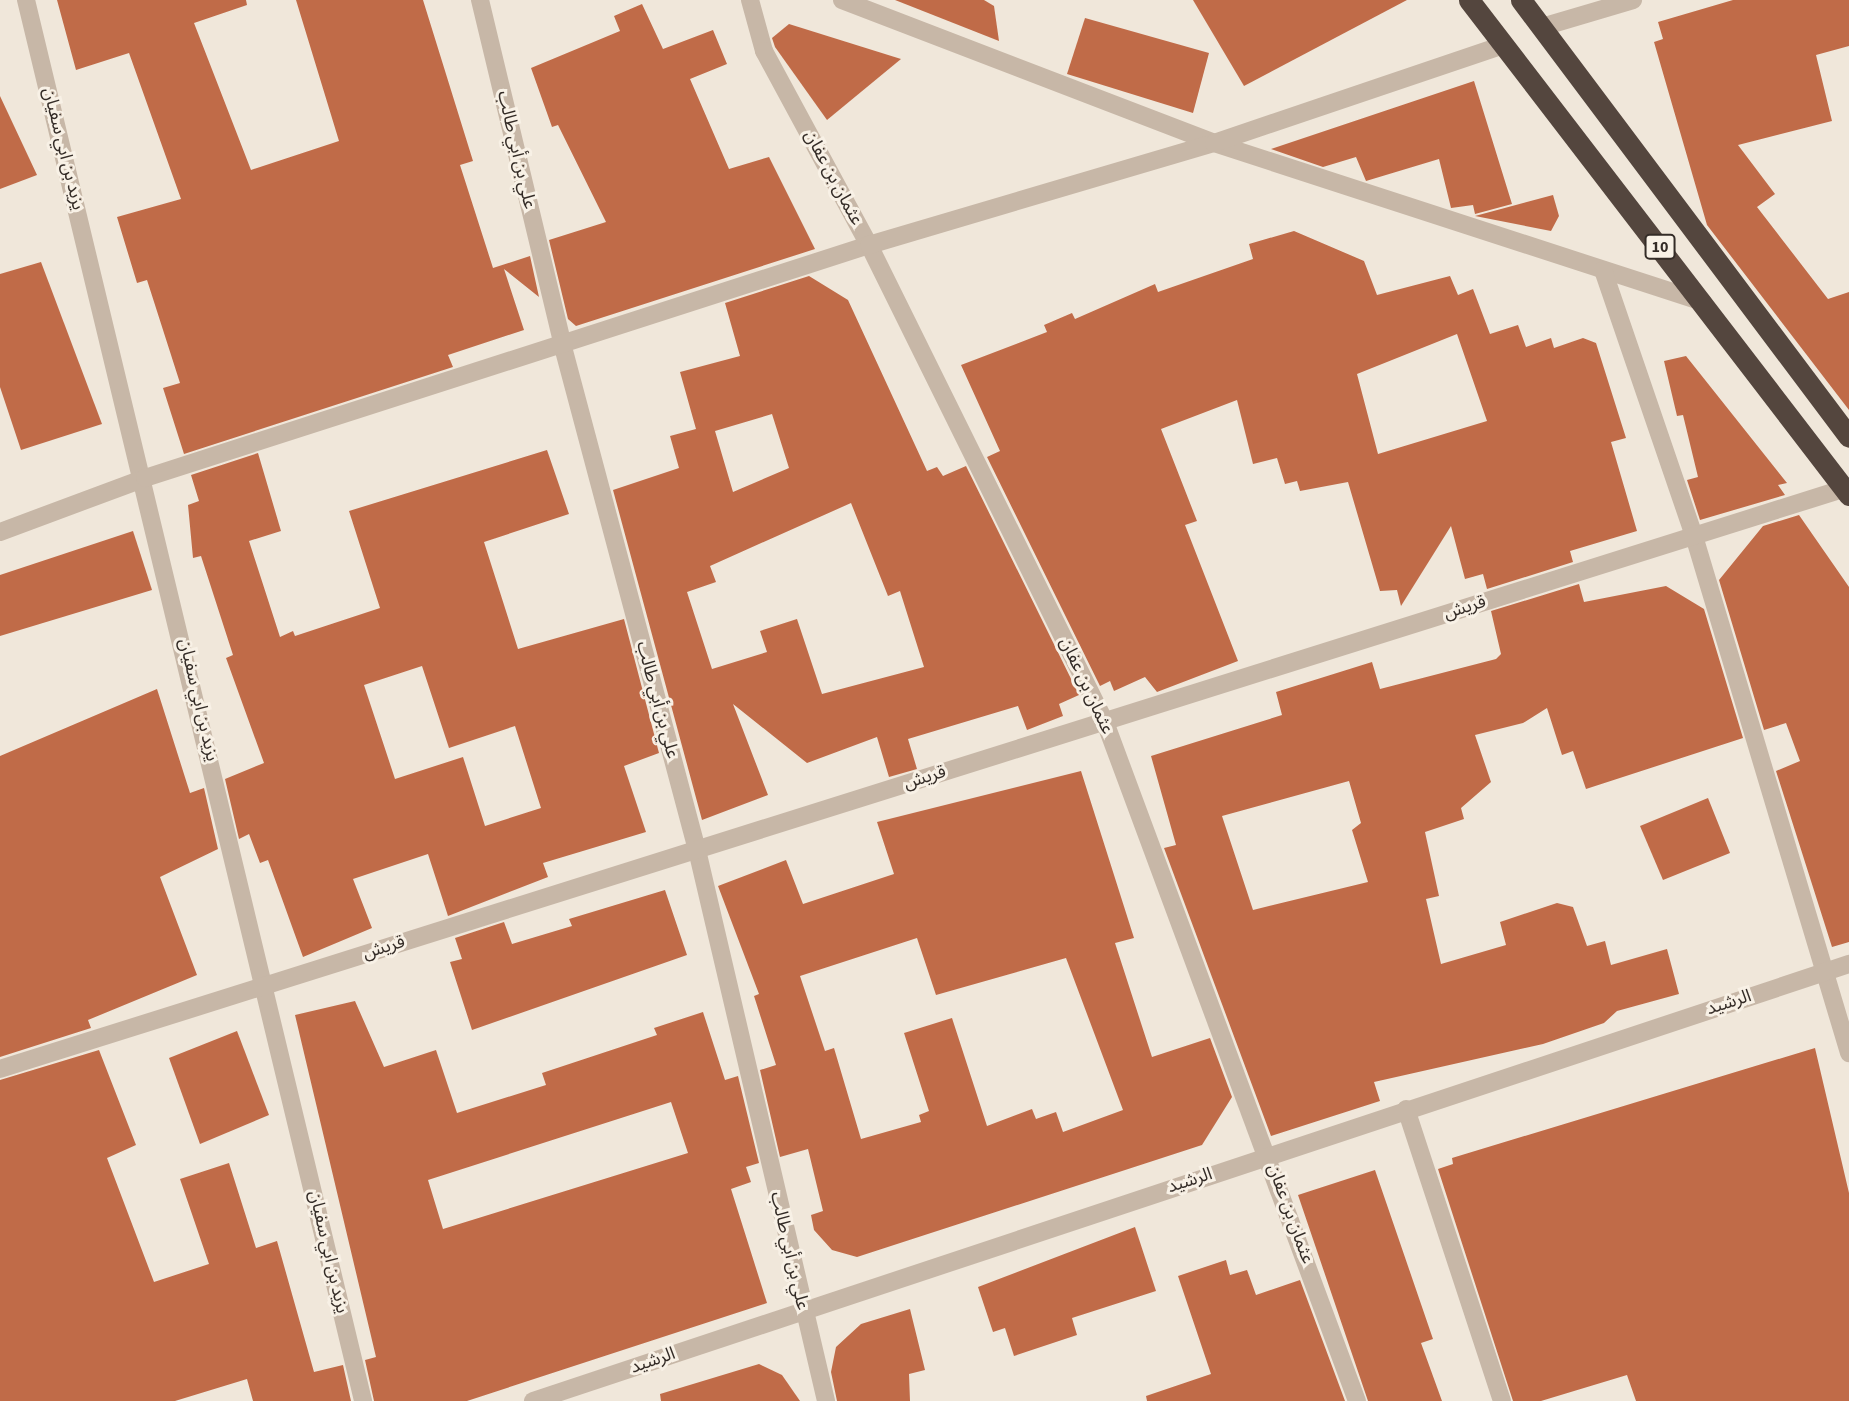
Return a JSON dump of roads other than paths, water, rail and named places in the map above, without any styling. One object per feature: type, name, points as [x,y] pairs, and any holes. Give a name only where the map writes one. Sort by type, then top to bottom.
[{"type":"highway","name":"10","points":[[1469,0],[1847,491]]},
{"type":"highway","name":"10","points":[[1521,0],[1849,437]]},
{"type":"street","name":"يزيد بن ابي سفيان","points":[[26,0],[145,478],[363,1401]]},
{"type":"street","name":"علي بن أبي طالب","points":[[480,0],[563,347],[697,850],[802,1311],[826,1401]]},
{"type":"street","name":"عثمان بن عفان","points":[[750,0],[764,51],[869,245],[1105,722],[1269,1155],[1357,1401]]},
{"type":"street","points":[[842,0],[1214,143],[1703,302]]},
{"type":"street","points":[[1542,27],[1633,0]]},
{"type":"street","points":[[0,532],[145,478],[563,347],[869,245],[1214,143],[1504,45]]},
{"type":"street","points":[[1602,270],[1694,536],[1849,1053]]},
{"type":"street","name":"قريش","points":[[0,1069],[1694,536],[1847,491]]},
{"type":"street","name":"الرشيد","points":[[533,1401],[1849,964]]},
{"type":"street","points":[[1406,1109],[1502,1401]]}]
